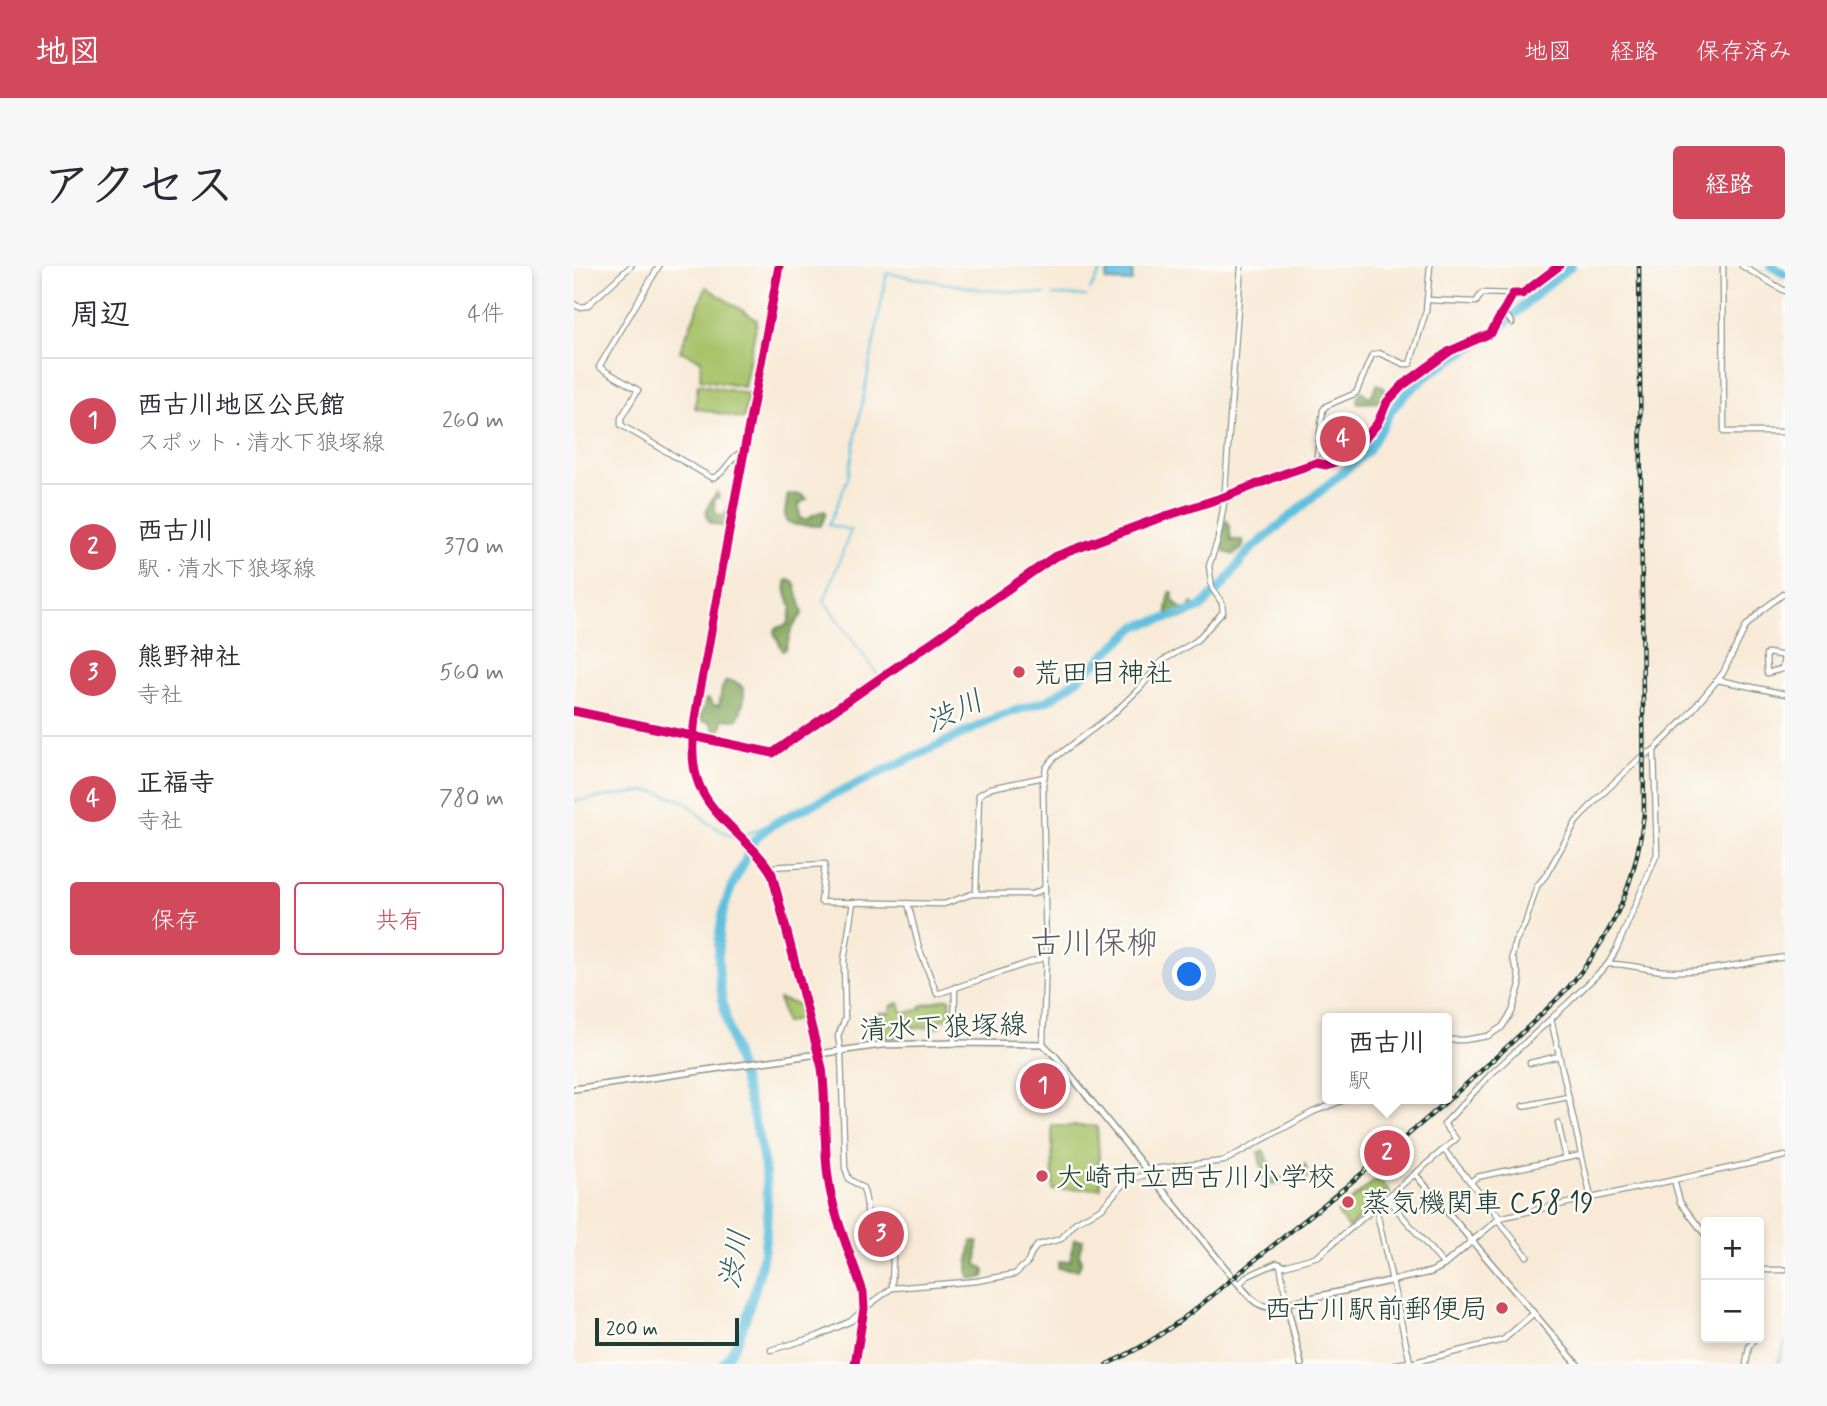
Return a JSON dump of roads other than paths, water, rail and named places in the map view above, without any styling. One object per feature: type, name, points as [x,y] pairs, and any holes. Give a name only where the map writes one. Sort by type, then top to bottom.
[{"type":"main road","name":"清水下狼塚線","points":[[574,1089],[881,1045],[1043,1044],[1253,1301],[1261,1306],[1287,1304],[1431,1272],[1444,1265],[1472,1241]]},
{"type":"main road","points":[[1415,1174],[1577,1364]]},
{"type":"main road","points":[[1287,1304],[1301,1364]]},
{"type":"street","points":[[574,304],[579,307],[587,306],[631,266]]},
{"type":"street","points":[[659,266],[599,367],[638,390],[621,418],[621,425],[712,478],[719,476],[733,456],[745,451]]},
{"type":"street","points":[[779,266],[693,737],[693,762],[700,786],[710,803],[759,853],[772,874],[819,1054],[825,1090],[828,1180],[863,1292],[864,1309],[855,1364]]},
{"type":"street","points":[[1043,1044],[1046,768],[1053,759],[1140,688],[1162,661],[1204,634],[1223,612],[1222,603],[1212,588],[1209,566],[1218,539],[1224,498],[1241,266]]},
{"type":"street","points":[[1316,463],[1326,406],[1356,393],[1372,355],[1376,353],[1410,364],[1427,300],[1430,266]]},
{"type":"street","points":[[1427,300],[1476,302],[1482,293],[1522,294],[1559,266]]},
{"type":"street","points":[[1723,266],[1724,432],[1785,432]]},
{"type":"street","points":[[1742,266],[1785,291]]},
{"type":"street","points":[[574,711],[774,753],[1054,557],[1151,521],[1224,498],[1286,473],[1316,463],[1326,465],[1338,461],[1356,451],[1377,424],[1387,402],[1403,385],[1443,356],[1490,332],[1513,294]]},
{"type":"street","points":[[1502,310],[1512,323]]},
{"type":"street","points":[[1452,1040],[1488,1036],[1497,1032],[1507,1020],[1516,1003],[1520,985],[1512,957],[1513,950],[1525,924],[1537,886],[1579,818],[1640,758],[1654,750],[1686,718],[1718,680],[1746,626],[1785,593]]},
{"type":"street","points":[[1768,653],[1785,656],[1782,670],[1768,673],[1768,653]]},
{"type":"street","points":[[1718,680],[1785,694]]},
{"type":"street","points":[[1239,1284],[1248,1276],[1277,1263],[1284,1266],[1314,1259],[1444,1150],[1456,1139],[1444,1124],[1491,1074],[1608,964],[1630,920],[1657,854],[1654,750]]},
{"type":"street","points":[[976,894],[979,795],[990,788],[1045,777]]},
{"type":"street","points":[[769,867],[825,864],[821,902],[944,904],[976,894],[1033,894],[1045,888]]},
{"type":"street","points":[[853,902],[844,961],[845,1018],[838,1036],[846,1176],[852,1183],[863,1188],[869,1236],[893,1256],[892,1288]]},
{"type":"street","points":[[908,904],[919,948],[937,994],[1046,957]]},
{"type":"street","points":[[1608,964],[1621,963],[1669,971],[1723,967],[1785,957]]},
{"type":"street","points":[[954,1043],[956,988]]},
{"type":"street","points":[[1551,1019],[1591,1198]]},
{"type":"street","points":[[1530,1063],[1559,1056]]},
{"type":"street","points":[[1523,1106],[1568,1097]]},
{"type":"street","points":[[771,1350],[818,1336],[851,1321],[892,1288],[977,1282],[1015,1273],[1028,1262],[1038,1245],[1061,1240],[1076,1222],[1102,1208],[1126,1181],[1145,1175],[1146,1171],[1224,1161],[1313,1112],[1335,1104]]},
{"type":"street","points":[[1558,1123],[1566,1158]]},
{"type":"street","points":[[1444,1150],[1527,1256]]},
{"type":"street","points":[[1470,1182],[1477,1177],[1581,1155]]},
{"type":"street","points":[[1472,1241],[1499,1219],[1785,1156]]},
{"type":"street","points":[[1674,1180],[1681,1202],[1701,1229]]},
{"type":"street","points":[[1387,1198],[1444,1265]]},
{"type":"street","points":[[1376,1208],[1410,1363]]},
{"type":"street","points":[[1280,1264],[1287,1304]]},
{"type":"street","points":[[1764,1270],[1785,1270]]},
{"type":"street","points":[[1396,1364],[1503,1340],[1534,1314]]},
{"type":"street","points":[[1746,1364],[1752,1343]]},
{"type":"water","points":[[1112,266],[1133,266],[1132,282],[1106,281]]},
{"type":"waterway","points":[[1090,290],[1104,266]]},
{"type":"waterway","name":"渋川","points":[[722,1364],[743,1327],[756,1286],[767,1221],[765,1171],[758,1134],[726,1018],[720,979],[719,941],[725,903],[757,837],[788,816],[1002,715],[1049,700],[1078,679],[1137,626],[1201,607],[1223,585],[1248,552],[1368,451],[1391,411],[1404,395],[1431,373],[1498,330],[1571,266]]},
{"type":"waterway","name":"渋川","points":[[1771,266],[1785,274]]},
{"type":"waterway","points":[[877,674],[824,601],[851,530],[829,525],[848,478],[887,273],[984,290],[1045,294]]},
{"type":"waterway","points":[[1053,295],[1086,296]]},
{"type":"waterway","points":[[574,801],[648,791],[660,793],[686,802],[708,823],[736,839],[779,820]]},
{"type":"waterway","points":[[1778,1364],[1785,1343]]},
{"type":"railway","points":[[1452,1096],[1532,1023],[1567,989],[1583,969],[1620,907],[1635,863],[1644,813],[1639,266]]},
{"type":"railway","points":[[1107,1364],[1152,1340],[1193,1311],[1443,1104]]},
{"type":"place","name":"正福寺","points":[[1343,439]]},
{"type":"place","name":"荒田目神社","points":[[1019,672]]},
{"type":"place","name":"西古川地区公民館","points":[[1043,1086]]},
{"type":"place","name":"西古川","points":[[1387,1153]]},
{"type":"place","name":"大崎市立西古川小学校","points":[[1042,1176]]},
{"type":"place","name":"蒸気機関車 C58 19","points":[[1348,1202]]},
{"type":"place","name":"熊野神社","points":[[881,1234]]},
{"type":"place","name":"西古川駅前郵便局","points":[[1502,1308]]},
{"type":"district","name":"古川保柳","points":[[1094,942]]}]
